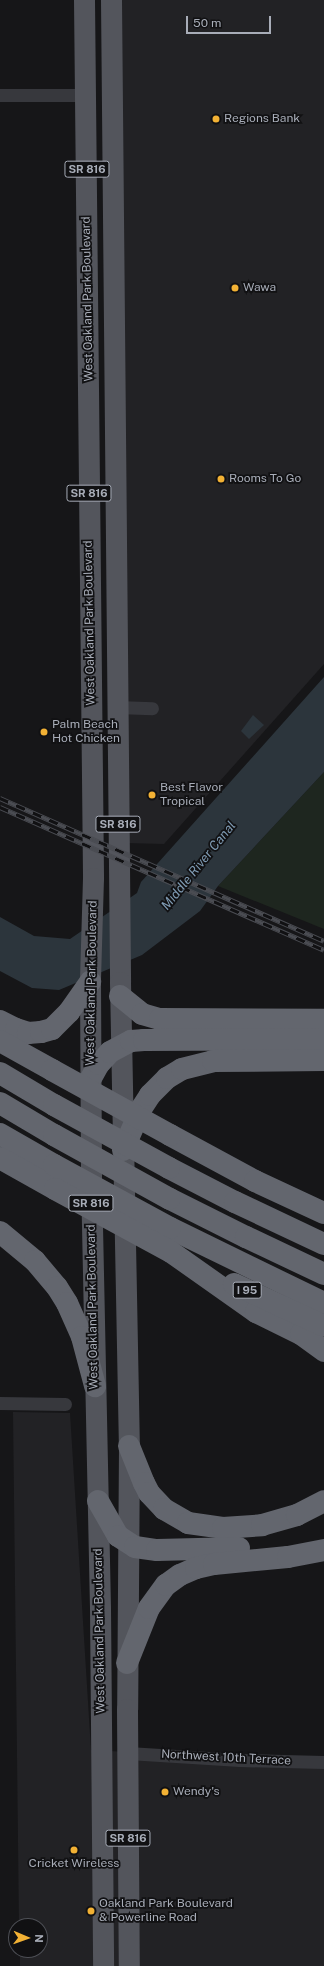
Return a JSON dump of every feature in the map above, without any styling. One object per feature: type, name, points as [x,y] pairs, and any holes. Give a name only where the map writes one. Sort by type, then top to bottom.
[{"type":"highway","points":[[0,1020],[16,1029],[28,1033],[52,1029],[69,1012],[90,982]]},
{"type":"highway","points":[[120,989],[142,1014],[160,1019],[324,1020]]},
{"type":"highway","points":[[90,1080],[104,1057],[121,1045],[144,1040],[324,1039]]},
{"type":"highway","points":[[0,1041],[248,1178],[324,1213]]},
{"type":"highway","points":[[123,1150],[141,1109],[150,1095],[167,1078],[182,1069],[213,1061],[324,1060]]},
{"type":"highway","points":[[0,1073],[54,1105],[169,1168],[241,1205],[324,1244]]},
{"type":"highway","points":[[0,1103],[54,1135],[170,1199],[324,1274]]},
{"type":"highway","points":[[0,1134],[170,1228],[324,1303]]},
{"type":"highway","name":"I 95","points":[[0,1158],[171,1252],[238,1286],[324,1326]]},
{"type":"highway","points":[[0,1232],[35,1261],[67,1303],[82,1337],[95,1386]]},
{"type":"highway","points":[[171,1252],[256,1312],[301,1334],[324,1351]]},
{"type":"highway","points":[[129,1446],[149,1493],[164,1509],[188,1523],[223,1528],[262,1525],[297,1515],[324,1501]]},
{"type":"highway","points":[[98,1501],[114,1531],[129,1545],[142,1549],[157,1550],[324,1546]]},
{"type":"highway","points":[[128,1663],[149,1608],[166,1585],[180,1575],[196,1568],[214,1564],[288,1557],[324,1550]]},
{"type":"main road","name":"West Oakland Park Boulevard","points":[[84,0],[92,677],[93,878],[90,982],[90,1080],[98,1501],[103,1966]]},
{"type":"main road","name":"West Oakland Park Boulevard","points":[[111,0],[120,989],[129,1446],[129,1966]]},
{"type":"main road","points":[[86,95],[105,104],[112,115]]},
{"type":"main road","points":[[88,354],[102,375],[114,380]]},
{"type":"main road","points":[[89,478],[102,484],[116,508]]},
{"type":"main road","points":[[92,677],[99,695],[118,708],[106,714],[99,722],[92,744]]},
{"type":"main road","points":[[100,1716],[112,1739],[120,1748],[128,1753]]},
{"type":"street","points":[[0,95],[86,95]]},
{"type":"street","points":[[118,708],[152,708]]},
{"type":"street","points":[[0,1403],[65,1404]]},
{"type":"street","name":"Northwest 10th Terrace","points":[[128,1753],[240,1760],[324,1762]]},
{"type":"shaded area","points":[[120,0],[324,0],[324,664],[164,844],[126,843]]},
{"type":"shaded area","points":[[324,772],[324,929],[218,886]]},
{"type":"shaded area","points":[[13,1412],[70,1413],[91,1750],[324,1763],[324,1966],[20,1966],[20,1958],[48,1958],[48,1918],[19,1918]]},
{"type":"water","name":"Middle River Canal","points":[[324,677],[324,772],[218,886],[200,911],[142,955],[59,990],[32,988],[0,971],[0,917],[34,936],[70,939],[137,893],[141,882]]},
{"type":"water","points":[[253,715],[264,725],[249,739],[241,731]]},
{"type":"railway","points":[[0,798],[324,941]]},
{"type":"railway","points":[[0,807],[324,950]]},
{"type":"place","name":"Regions Bank","points":[[216,119]]},
{"type":"place","name":"Wawa","points":[[235,288]]},
{"type":"place","name":"Rooms To Go","points":[[221,479]]},
{"type":"place","name":"Palm Beach Hot Chicken","points":[[44,732]]},
{"type":"place","name":"Best Flavor Tropical","points":[[152,795]]},
{"type":"place","name":"Wendy's","points":[[165,1792]]},
{"type":"place","name":"Cricket Wireless","points":[[74,1850]]},
{"type":"place","name":"Oakland Park Boulevard & Powerline Road","points":[[91,1911]]}]
